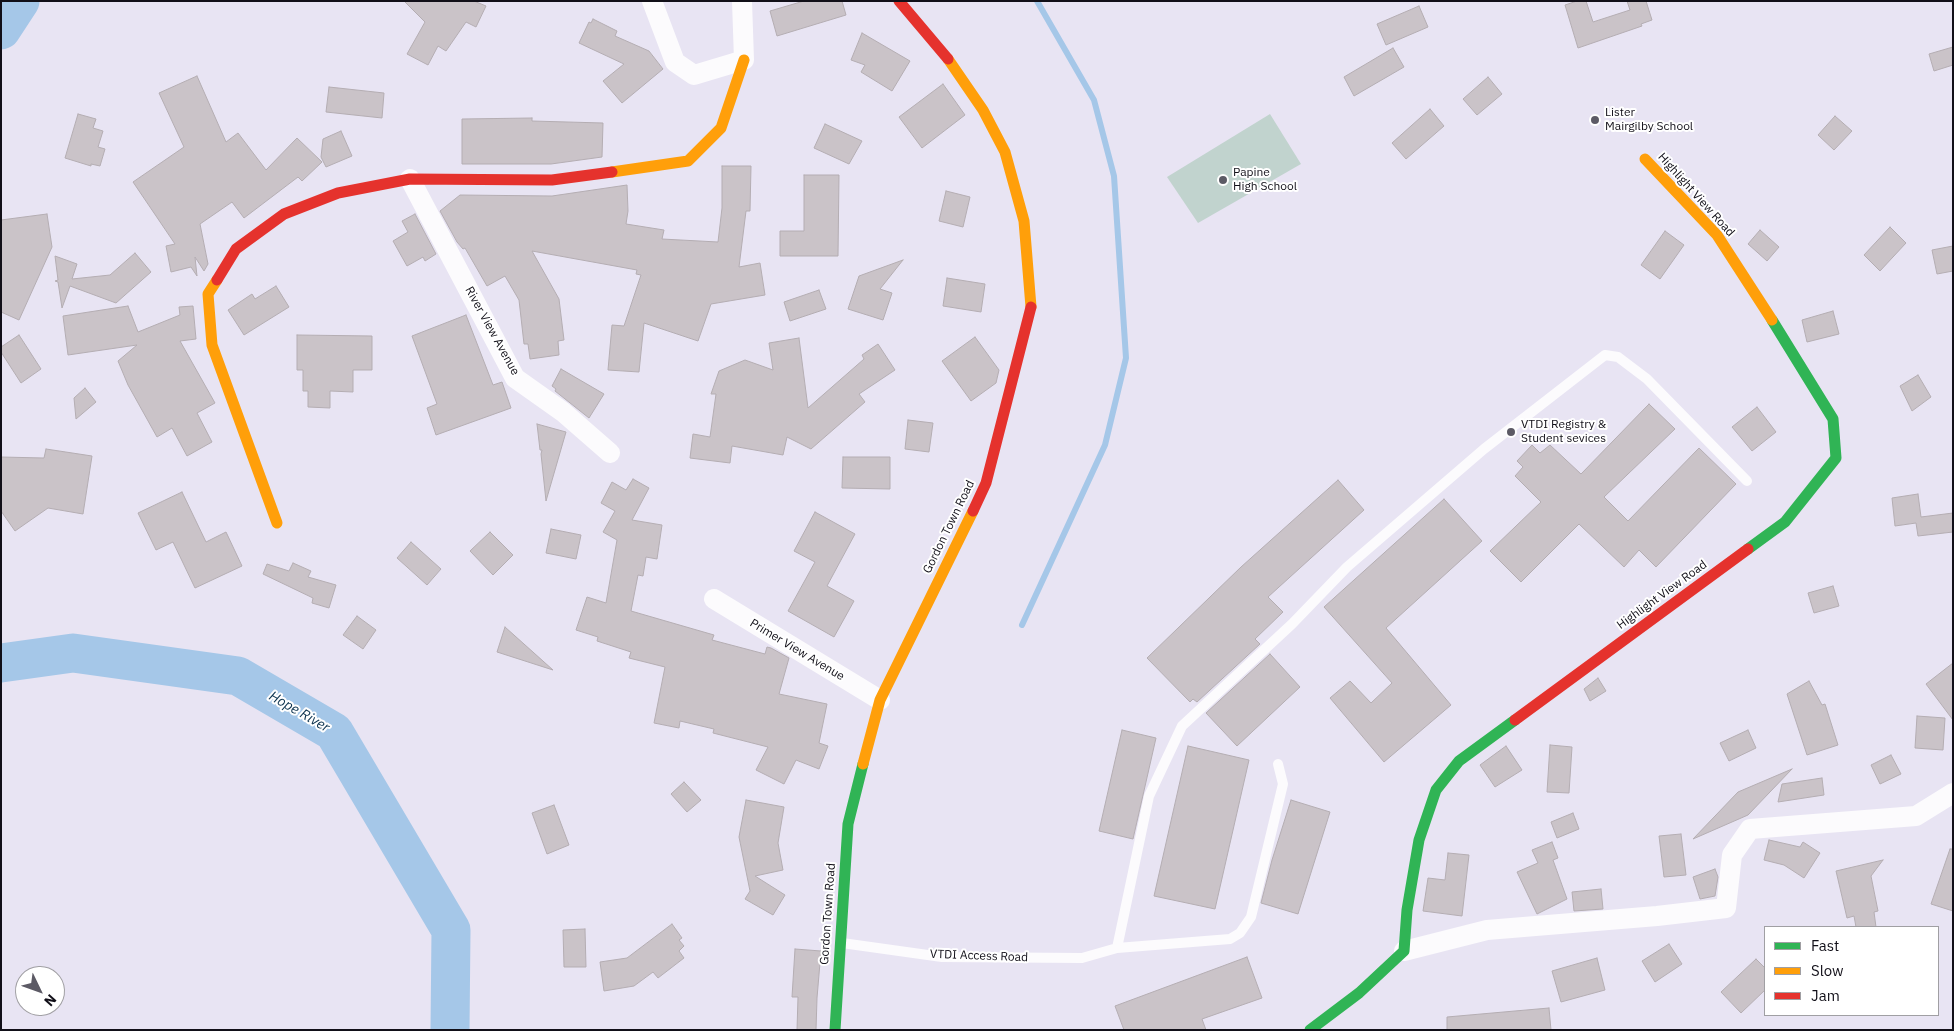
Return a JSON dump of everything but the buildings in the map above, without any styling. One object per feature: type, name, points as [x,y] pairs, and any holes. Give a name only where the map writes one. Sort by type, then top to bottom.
[{"type":"street","points":[[652,1],[675,62],[694,75],[744,60]]},
{"type":"street","points":[[277,523],[212,345],[208,294],[236,249],[284,214],[338,193],[410,179],[552,180],[688,161],[721,128],[744,60],[742,1]]},
{"type":"street","name":"Gordon Town Road","points":[[835,1030],[848,824],[880,700],[986,483],[1031,310],[1024,221],[1006,152],[983,110],[953,65],[899,1]]},
{"type":"street","name":"Highlight View Road","points":[[1404,951],[1408,910],[1419,840],[1436,790],[1459,761],[1785,522],[1836,458],[1834,419],[1748,281],[1717,234],[1645,159]]},
{"type":"street","name":"River View Avenue","points":[[410,179],[515,378],[563,412],[610,453]]},
{"type":"street","name":"Primer View Avenue","points":[[714,600],[880,700]]},
{"type":"street","points":[[1310,1030],[1358,993],[1404,951],[1487,930],[1658,916],[1726,908],[1732,855],[1750,829],[1916,816],[1953,793]]},
{"type":"lane","points":[[1117,948],[1149,796],[1182,726],[1292,624],[1347,567],[1484,450],[1604,355],[1618,357],[1647,379],[1748,481]]},
{"type":"lane","name":"VTDI Access Road","points":[[840,942],[942,957],[1082,958],[1117,948],[1230,939],[1240,933],[1251,917],[1283,784],[1278,764]]},
{"type":"shaded area","points":[[1270,114],[1301,164],[1198,223],[1167,177]]},
{"type":"waterway","name":"Hope River","points":[[1,30],[20,1]]},
{"type":"waterway","points":[[1022,625],[1105,445],[1126,358],[1114,176],[1094,100],[1037,1]]},
{"type":"waterway","name":"Hope River","points":[[1,663],[73,653],[238,676],[334,732],[451,930],[450,1030]]},
{"type":"traffic: fast","points":[[1748,549],[1785,522],[1836,458],[1833,419],[1772,320]]},
{"type":"traffic: fast","points":[[1310,1030],[1359,993],[1404,951],[1407,910],[1419,840],[1436,790],[1459,761],[1515,720]]},
{"type":"traffic: fast","points":[[835,1030],[848,824],[863,764]]},
{"type":"traffic: slow","points":[[948,59],[983,110],[1005,152],[1024,221],[1031,307]]},
{"type":"traffic: slow","points":[[612,172],[688,161],[721,128],[744,60]]},
{"type":"traffic: slow","points":[[1645,159],[1717,235],[1772,320]]},
{"type":"traffic: slow","points":[[217,280],[208,294],[212,345],[277,523]]},
{"type":"traffic: slow","points":[[863,764],[880,700],[973,511]]},
{"type":"traffic: jam","points":[[899,1],[948,59]]},
{"type":"traffic: jam","points":[[217,280],[236,249],[284,214],[338,193],[410,179],[552,180],[612,172]]},
{"type":"traffic: jam","points":[[973,511],[986,483],[1031,307]]},
{"type":"traffic: jam","points":[[1515,720],[1748,549]]},
{"type":"place","name":"Lister Mairgilby School","points":[[1595,120]]},
{"type":"place","name":"Papine High School","points":[[1223,180]]},
{"type":"place","name":"VTDI Registry & Student sevices","points":[[1511,432]]}]
